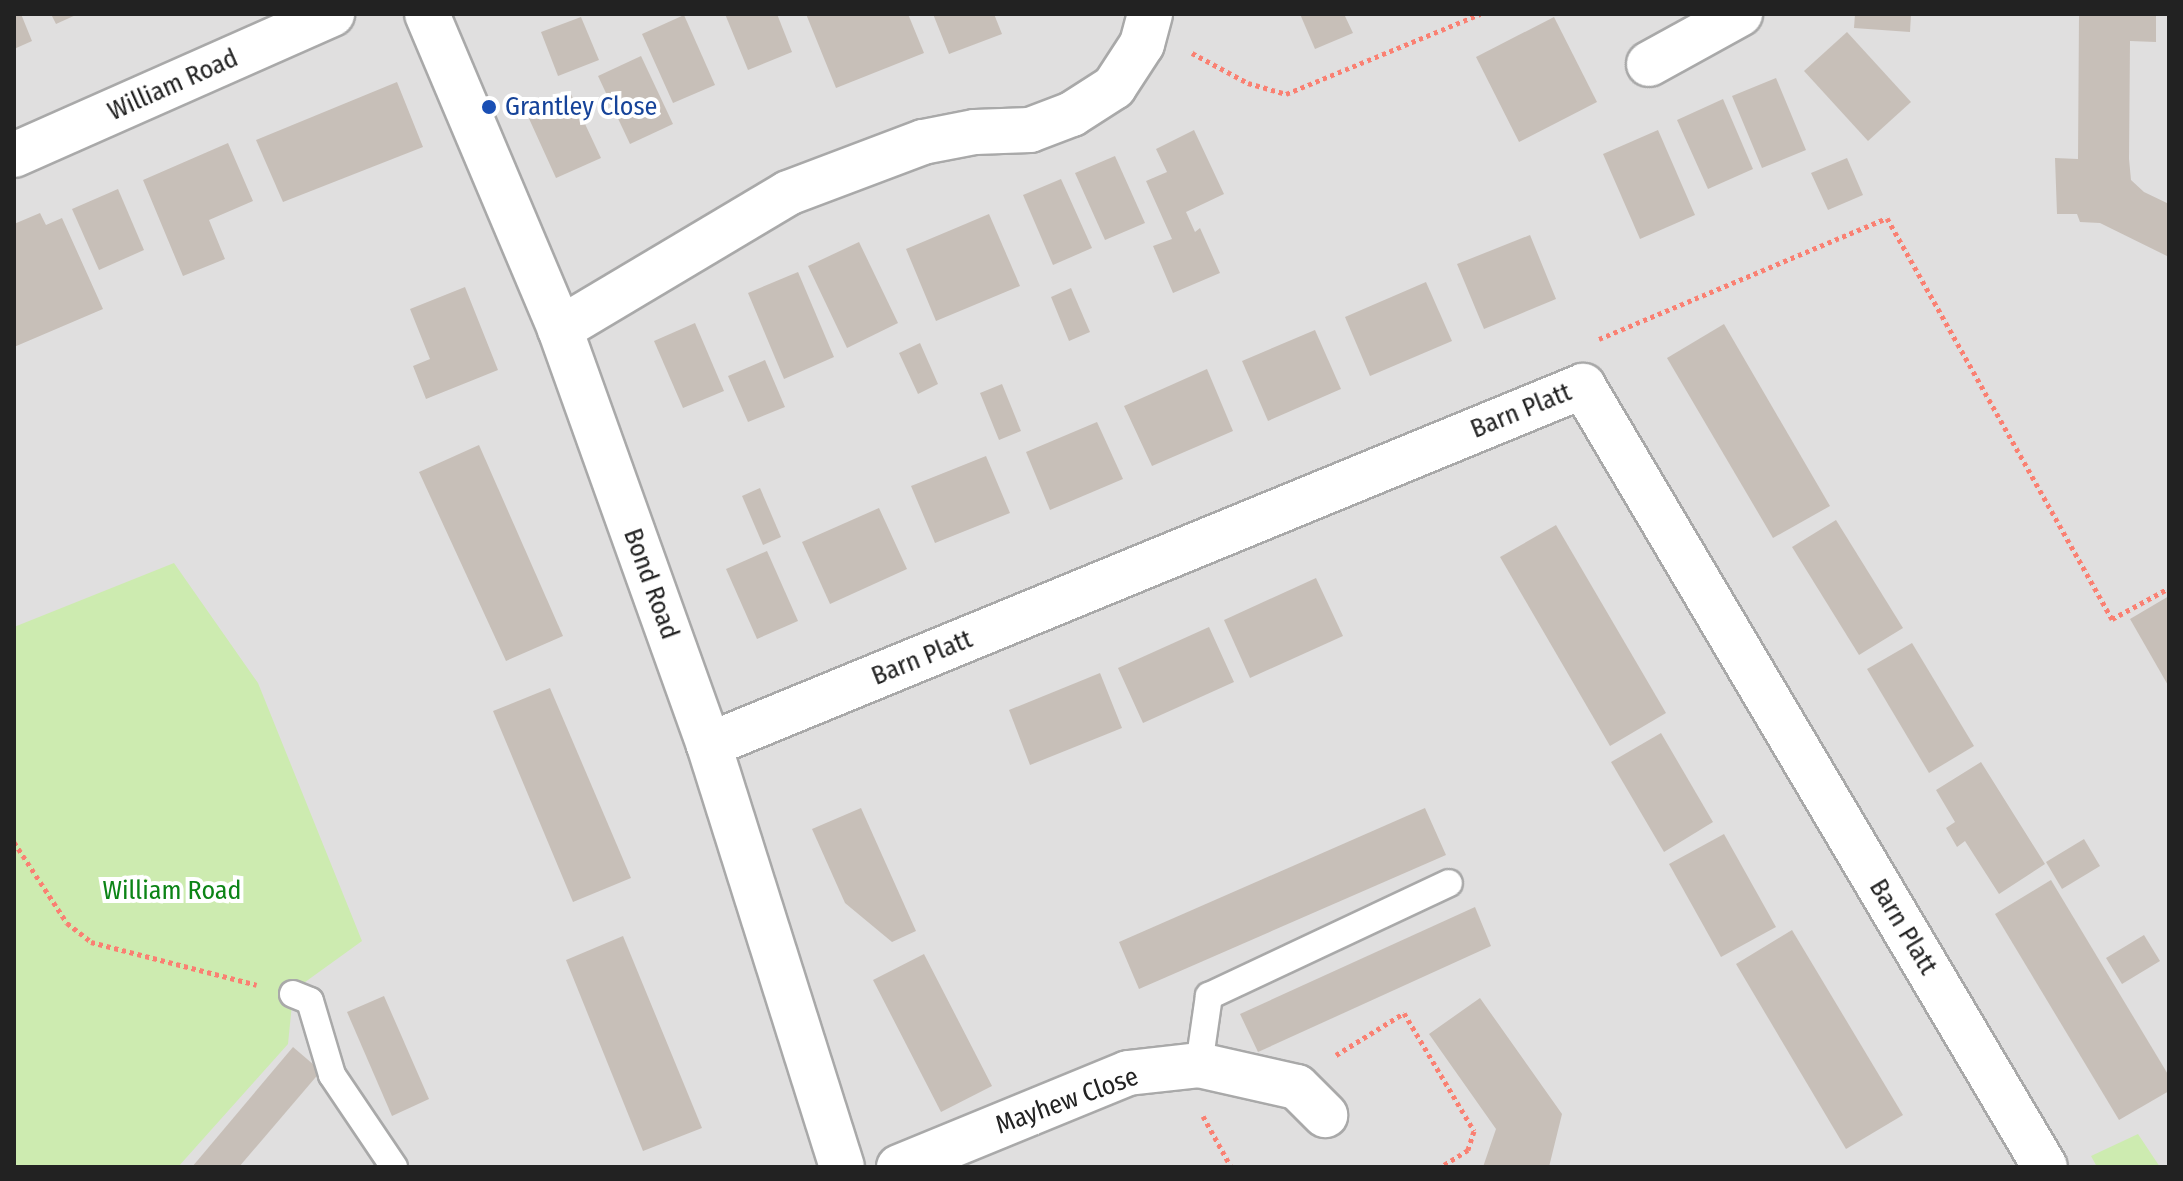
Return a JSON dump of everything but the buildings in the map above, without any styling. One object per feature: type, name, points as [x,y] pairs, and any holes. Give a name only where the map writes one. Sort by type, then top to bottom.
[{"type":"street","name":"William Road","points":[[14,155],[332,14]]},
{"type":"street","name":"Bond Road","points":[[427,14],[560,329],[709,745],[842,1167]]},
{"type":"street","points":[[1649,64],[1737,15]]},
{"type":"street","points":[[560,329],[788,193],[923,142],[975,132],[1030,130],[1072,114],[1114,87],[1149,22]]},
{"type":"street","name":"Barn Platt","points":[[709,745],[1583,386],[2045,1167]]},
{"type":"street","name":"Mayhew Close","points":[[899,1167],[1128,1073],[1199,1065],[1311,1101]]},
{"type":"lane","points":[[1199,1065],[1209,996],[1449,883]]},
{"type":"lane","points":[[293,994],[310,1001],[332,1075],[394,1167]]},
{"type":"path","points":[[1149,22],[1248,83],[1286,94],[1480,14]]},
{"type":"path","points":[[1583,386],[1598,340],[1611,332],[1887,218],[2112,619],[2169,588]]},
{"type":"path","points":[[14,842],[67,923],[91,942],[293,994]]},
{"type":"path","points":[[1311,1101],[1349,1044],[1356,1045],[1404,1013],[1474,1131],[1468,1150],[1441,1167]]},
{"type":"shaded area","points":[[14,14],[2169,14],[2169,1167],[14,1167]]},
{"type":"green space","name":"William Road","points":[[174,563],[258,683],[362,941],[293,994],[288,1044],[178,1167],[14,1167],[14,627]]},
{"type":"green space","points":[[2138,1134],[2160,1167],[2097,1167],[2091,1156]]},
{"type":"place","name":"Grantley Close","points":[[489,107]]}]
